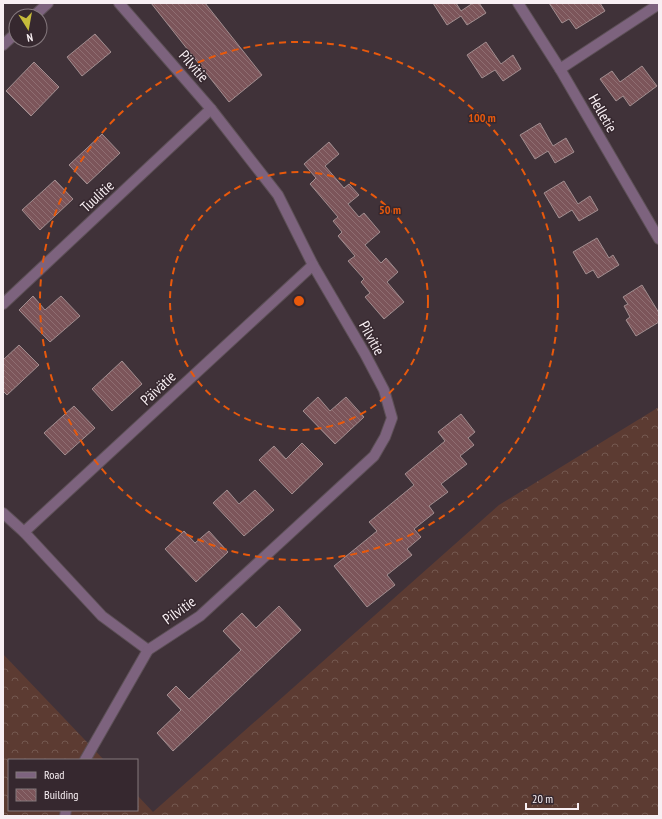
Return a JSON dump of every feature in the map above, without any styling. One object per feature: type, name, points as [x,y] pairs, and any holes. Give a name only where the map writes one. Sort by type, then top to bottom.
[{"type":"street","name":"Pilvitie","points":[[86,759],[148,650],[200,616],[374,456],[385,437],[392,418],[384,390],[365,354],[313,265],[278,195],[211,109],[119,3]]},
{"type":"street","name":"Helletie","points":[[518,3],[560,69],[659,239]]},
{"type":"street","points":[[560,69],[659,4]]},
{"type":"street","name":"Tuulitie","points":[[3,304],[211,109]]},
{"type":"street","name":"Päivätie","points":[[24,532],[313,265]]},
{"type":"street","points":[[3,513],[24,532],[102,616],[148,650]]},
{"type":"green space","points":[[659,407],[659,816],[3,816],[3,654],[103,759],[8,759],[8,811],[138,811],[138,796],[153,812],[499,505]]},
{"type":"building","points":[[151,3],[205,3],[262,75],[229,102]]},
{"type":"building","points":[[433,3],[456,3],[461,11],[473,3],[479,3],[486,13],[467,25],[461,16],[447,25]]},
{"type":"building","points":[[549,3],[600,3],[605,11],[576,29],[569,19],[562,23]]},
{"type":"building","points":[[95,34],[111,52],[82,76],[67,57]]},
{"type":"building","points":[[486,42],[501,64],[513,55],[521,69],[503,81],[495,70],[482,78],[467,55]]},
{"type":"building","points":[[34,62],[59,87],[31,116],[6,91]]},
{"type":"building","points":[[642,66],[657,86],[630,106],[623,96],[616,101],[600,79],[612,71],[620,82]]},
{"type":"building","points":[[540,123],[553,146],[566,138],[574,152],[555,163],[548,151],[535,159],[520,135]]},
{"type":"building","points":[[102,134],[120,153],[87,184],[69,165]]},
{"type":"building","points":[[329,142],[339,154],[325,166],[344,188],[349,184],[359,195],[348,204],[359,217],[364,213],[380,232],[365,245],[381,263],[386,258],[398,272],[387,282],[404,302],[384,319],[365,297],[370,293],[361,282],[364,279],[348,261],[355,256],[338,236],[342,232],[333,221],[338,217],[310,184],[316,178],[304,164]]},
{"type":"building","points":[[55,180],[73,199],[40,230],[22,210]]},
{"type":"building","points":[[564,181],[578,204],[590,196],[598,210],[579,221],[572,210],[559,218],[544,193]]},
{"type":"building","points":[[597,238],[609,258],[613,255],[619,265],[598,278],[593,270],[586,274],[573,252]]},
{"type":"building","points":[[642,285],[659,313],[659,322],[636,336],[626,320],[630,317],[624,306],[628,304],[623,297]]},
{"type":"building","points":[[33,296],[45,310],[61,296],[80,316],[50,342],[19,310]]},
{"type":"building","points":[[19,345],[39,365],[7,395],[3,391],[3,360]]},
{"type":"building","points":[[122,361],[142,384],[112,411],[92,389]]},
{"type":"building","points":[[318,397],[330,411],[346,397],[364,417],[335,444],[303,411]]},
{"type":"building","points":[[74,406],[95,428],[65,455],[44,433]]},
{"type":"building","points":[[461,414],[475,432],[468,438],[474,445],[460,456],[467,464],[441,484],[448,492],[429,506],[434,513],[414,529],[421,537],[407,549],[412,555],[387,575],[395,585],[367,607],[334,566],[377,531],[369,522],[414,485],[405,474],[445,441],[438,432]]},
{"type":"building","points":[[302,443],[323,464],[292,494],[259,460],[274,446],[286,459]]},
{"type":"building","points":[[227,490],[239,504],[255,490],[274,510],[244,536],[213,503]]},
{"type":"building","points":[[184,531],[195,543],[209,531],[228,552],[196,582],[165,549]]},
{"type":"building","points":[[279,606],[301,630],[173,751],[157,733],[181,710],[167,695],[176,686],[189,699],[241,650],[223,631],[242,613],[256,628]]}]
